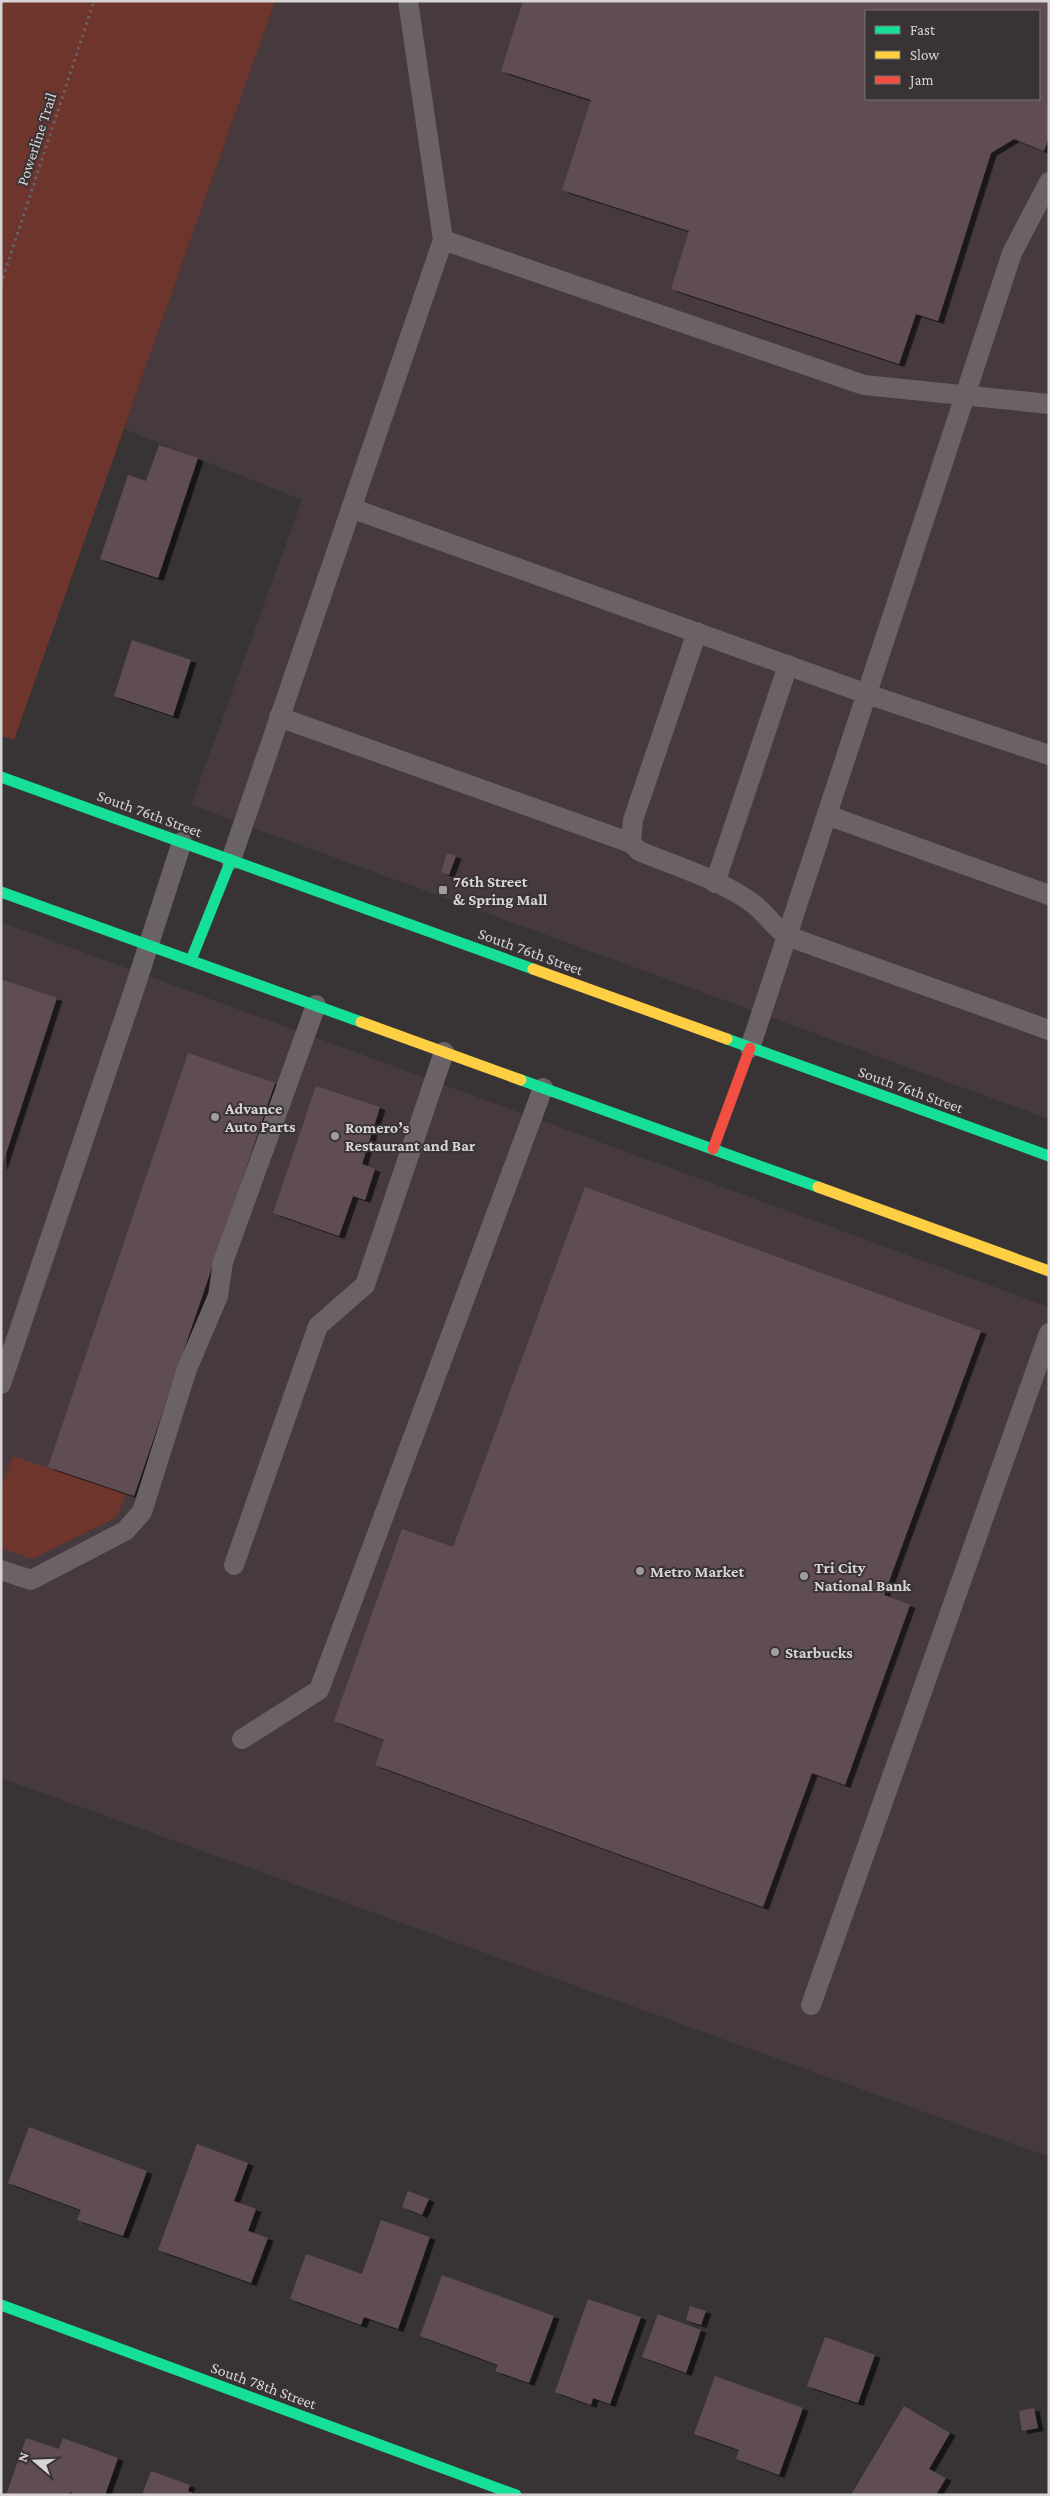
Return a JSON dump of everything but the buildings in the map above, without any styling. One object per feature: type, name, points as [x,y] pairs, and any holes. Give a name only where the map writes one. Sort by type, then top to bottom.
[{"type":"main road","name":"South 76th Street","points":[[1,777],[1049,1156]]},
{"type":"main road","points":[[191,960],[231,860]]},
{"type":"main road","points":[[1,892],[1049,1271]]},
{"type":"main road","points":[[713,1150],[750,1048]]},
{"type":"main road","name":"South 78th Street","points":[[1,2305],[516,2495]]},
{"type":"lane","points":[[231,860],[443,240],[408,1]]},
{"type":"lane","points":[[750,1048],[1012,253],[1049,182]]},
{"type":"lane","points":[[443,240],[864,385],[1049,404]]},
{"type":"lane","points":[[351,508],[867,694],[1049,755]]},
{"type":"lane","points":[[631,843],[633,820],[697,632]]},
{"type":"lane","points":[[715,883],[788,665]]},
{"type":"lane","points":[[279,717],[631,843],[640,851],[715,883],[752,902],[774,927],[788,936],[1049,1030]]},
{"type":"lane","points":[[827,815],[1049,895]]},
{"type":"lane","points":[[1,1384],[182,842]]},
{"type":"lane","points":[[1,1570],[31,1580],[125,1531],[142,1512],[187,1369],[218,1296],[224,1262],[316,1005]]},
{"type":"lane","points":[[234,1565],[318,1326],[365,1285],[444,1052]]},
{"type":"lane","points":[[242,1739],[319,1690],[543,1088]]},
{"type":"lane","points":[[811,2005],[1049,1333]]},
{"type":"path","name":"Powerline Trail","points":[[1,284],[94,1]]},
{"type":"shaded area","points":[[1,1],[275,1],[14,740],[1,736]]},
{"type":"shaded area","points":[[275,1],[1049,1],[1049,1119],[191,805],[302,500],[124,429]]},
{"type":"shaded area","points":[[1,922],[1049,1307],[1049,2157],[1,1778]]},
{"type":"shaded area","points":[[13,1456],[126,1494],[117,1517],[32,1559],[1,1548],[1,1487]]},
{"type":"traffic: fast","points":[[1,777],[533,969]]},
{"type":"traffic: fast","points":[[191,960],[231,860]]},
{"type":"traffic: fast","points":[[1,892],[361,1022]]},
{"type":"traffic: fast","points":[[727,1039],[1049,1156]]},
{"type":"traffic: fast","points":[[521,1080],[818,1187]]},
{"type":"traffic: fast","points":[[1,2305],[516,2495]]},
{"type":"traffic: slow","points":[[533,969],[727,1039]]},
{"type":"traffic: slow","points":[[361,1022],[521,1080]]},
{"type":"traffic: slow","points":[[818,1187],[1049,1271]]},
{"type":"traffic: jam","points":[[713,1149],[750,1048]]},
{"type":"place","name":"76th Street & Spring Mall","points":[[443,890]]},
{"type":"place","name":"Advance Auto Parts","points":[[215,1117]]},
{"type":"place","name":"Romero’s Restaurant and Bar","points":[[335,1136]]},
{"type":"place","name":"Metro Market","points":[[640,1571]]},
{"type":"place","name":"Tri City National Bank","points":[[804,1576]]},
{"type":"place","name":"Starbucks","points":[[775,1652]]}]
